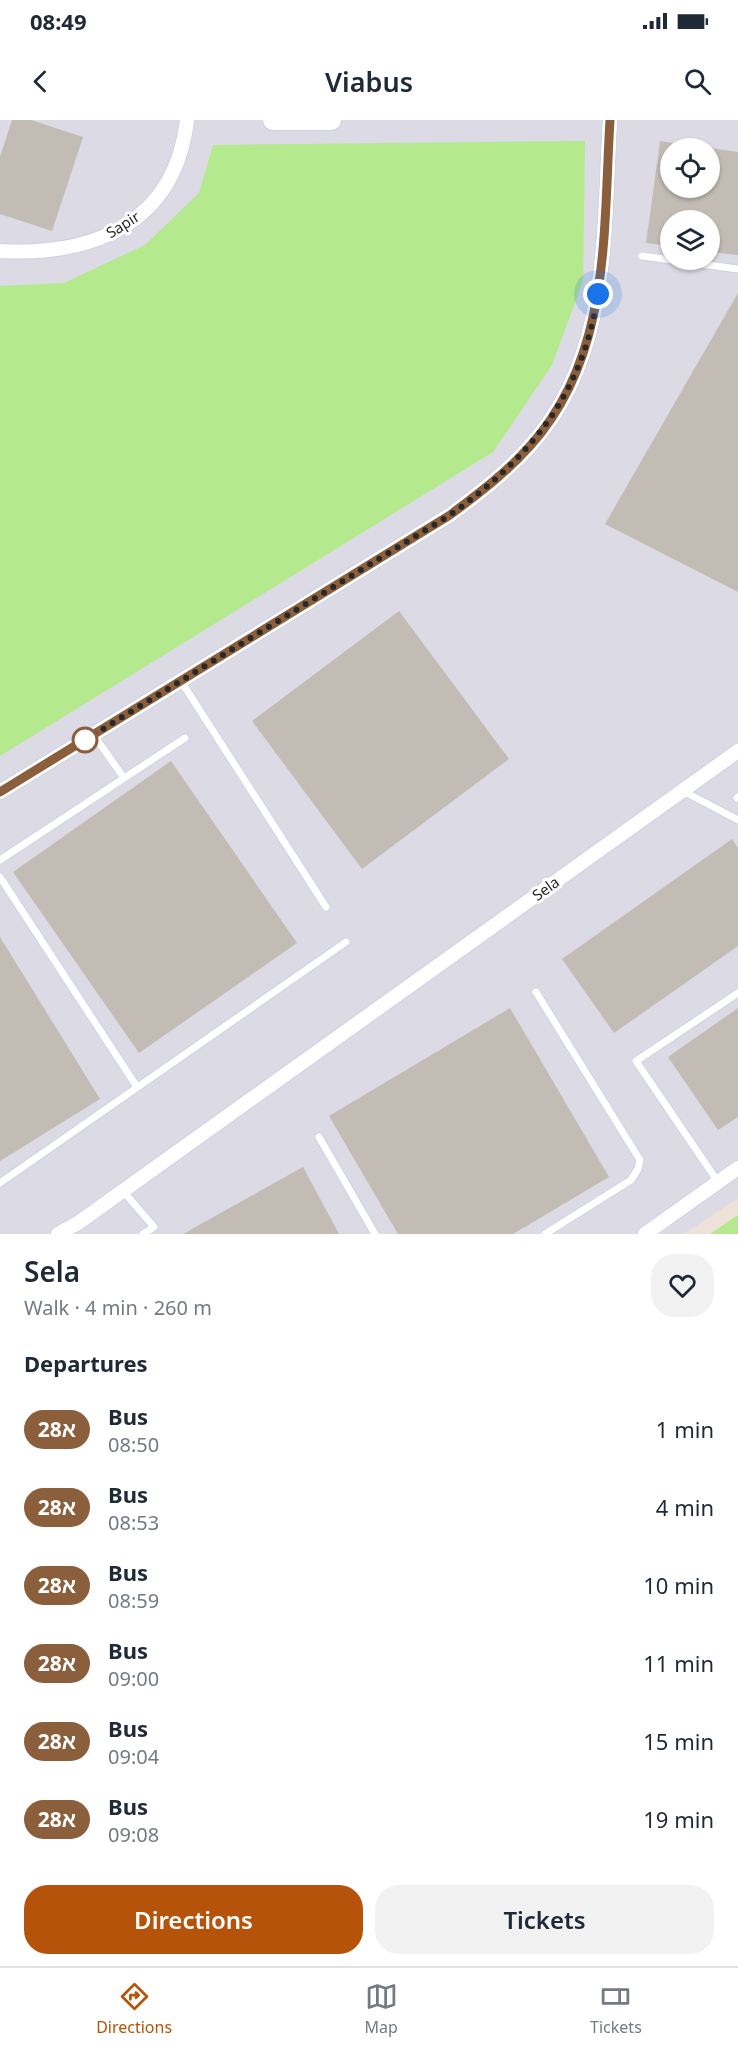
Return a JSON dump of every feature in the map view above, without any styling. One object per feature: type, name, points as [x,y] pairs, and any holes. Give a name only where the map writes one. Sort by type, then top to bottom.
[{"type":"street","name":"Sapir","points":[[0,251],[54,251],[83,245],[108,236],[129,224],[147,209],[161,192],[172,173],[180,153],[187,120]]},
{"type":"street","points":[[273,120],[331,120]]},
{"type":"street","points":[[0,792],[450,515],[512,464],[548,423],[563,400],[587,344],[596,312],[601,276],[610,120]]},
{"type":"street","name":"Sela","points":[[58,1234],[78,1223],[738,751]]},
{"type":"street","points":[[645,1234],[738,1168]]},
{"type":"lane","points":[[642,256],[738,269]]},
{"type":"lane","points":[[181,681],[326,907]]},
{"type":"lane","points":[[93,735],[124,778]]},
{"type":"lane","points":[[0,860],[185,738]]},
{"type":"lane","points":[[683,792],[738,820]]},
{"type":"lane","points":[[0,877],[137,1088]]},
{"type":"lane","points":[[0,1183],[346,942]]},
{"type":"lane","points":[[536,992],[640,1160],[638,1169],[631,1180],[545,1234]]},
{"type":"lane","points":[[718,1182],[636,1061],[738,993]]},
{"type":"lane","points":[[319,1137],[375,1234]]},
{"type":"lane","points":[[123,1191],[154,1227],[142,1234]]},
{"type":"shaded area","points":[[0,120],[738,120],[738,1198],[684,1234],[0,1234]]},
{"type":"green space","points":[[585,141],[583,281],[552,365],[493,452],[0,756],[0,286],[64,283],[145,245],[199,193],[213,145]]},
{"type":"green space","points":[[738,1215],[738,1234],[710,1234]]},
{"type":"building","points":[[12,120],[31,120],[83,137],[52,231],[0,214],[0,157]]},
{"type":"building","points":[[660,141],[660,198],[720,198],[720,149],[738,152],[738,255],[720,253],[720,210],[660,210],[660,245],[646,243]]},
{"type":"building","points":[[738,293],[738,592],[605,524]]},
{"type":"building","points":[[399,611],[509,759],[362,869],[252,721]]},
{"type":"building","points":[[171,761],[297,943],[139,1053],[13,872]]},
{"type":"building","points":[[732,839],[738,848],[738,946],[614,1033],[562,959]]},
{"type":"building","points":[[0,937],[100,1099],[0,1161]]},
{"type":"building","points":[[510,1008],[609,1177],[513,1234],[398,1234],[329,1116]]},
{"type":"building","points":[[738,1008],[738,1117],[718,1130],[668,1057]]},
{"type":"building","points":[[303,1167],[339,1234],[183,1234]]},
{"type":"bus line","name":"28א","points":[[0,792],[450,515],[492,482],[531,445],[563,400],[587,344],[596,312],[601,276],[610,120]]},
{"type":"route","points":[[85,740],[450,515],[492,482],[531,445],[563,400],[587,344],[596,312],[598,294]]}]
